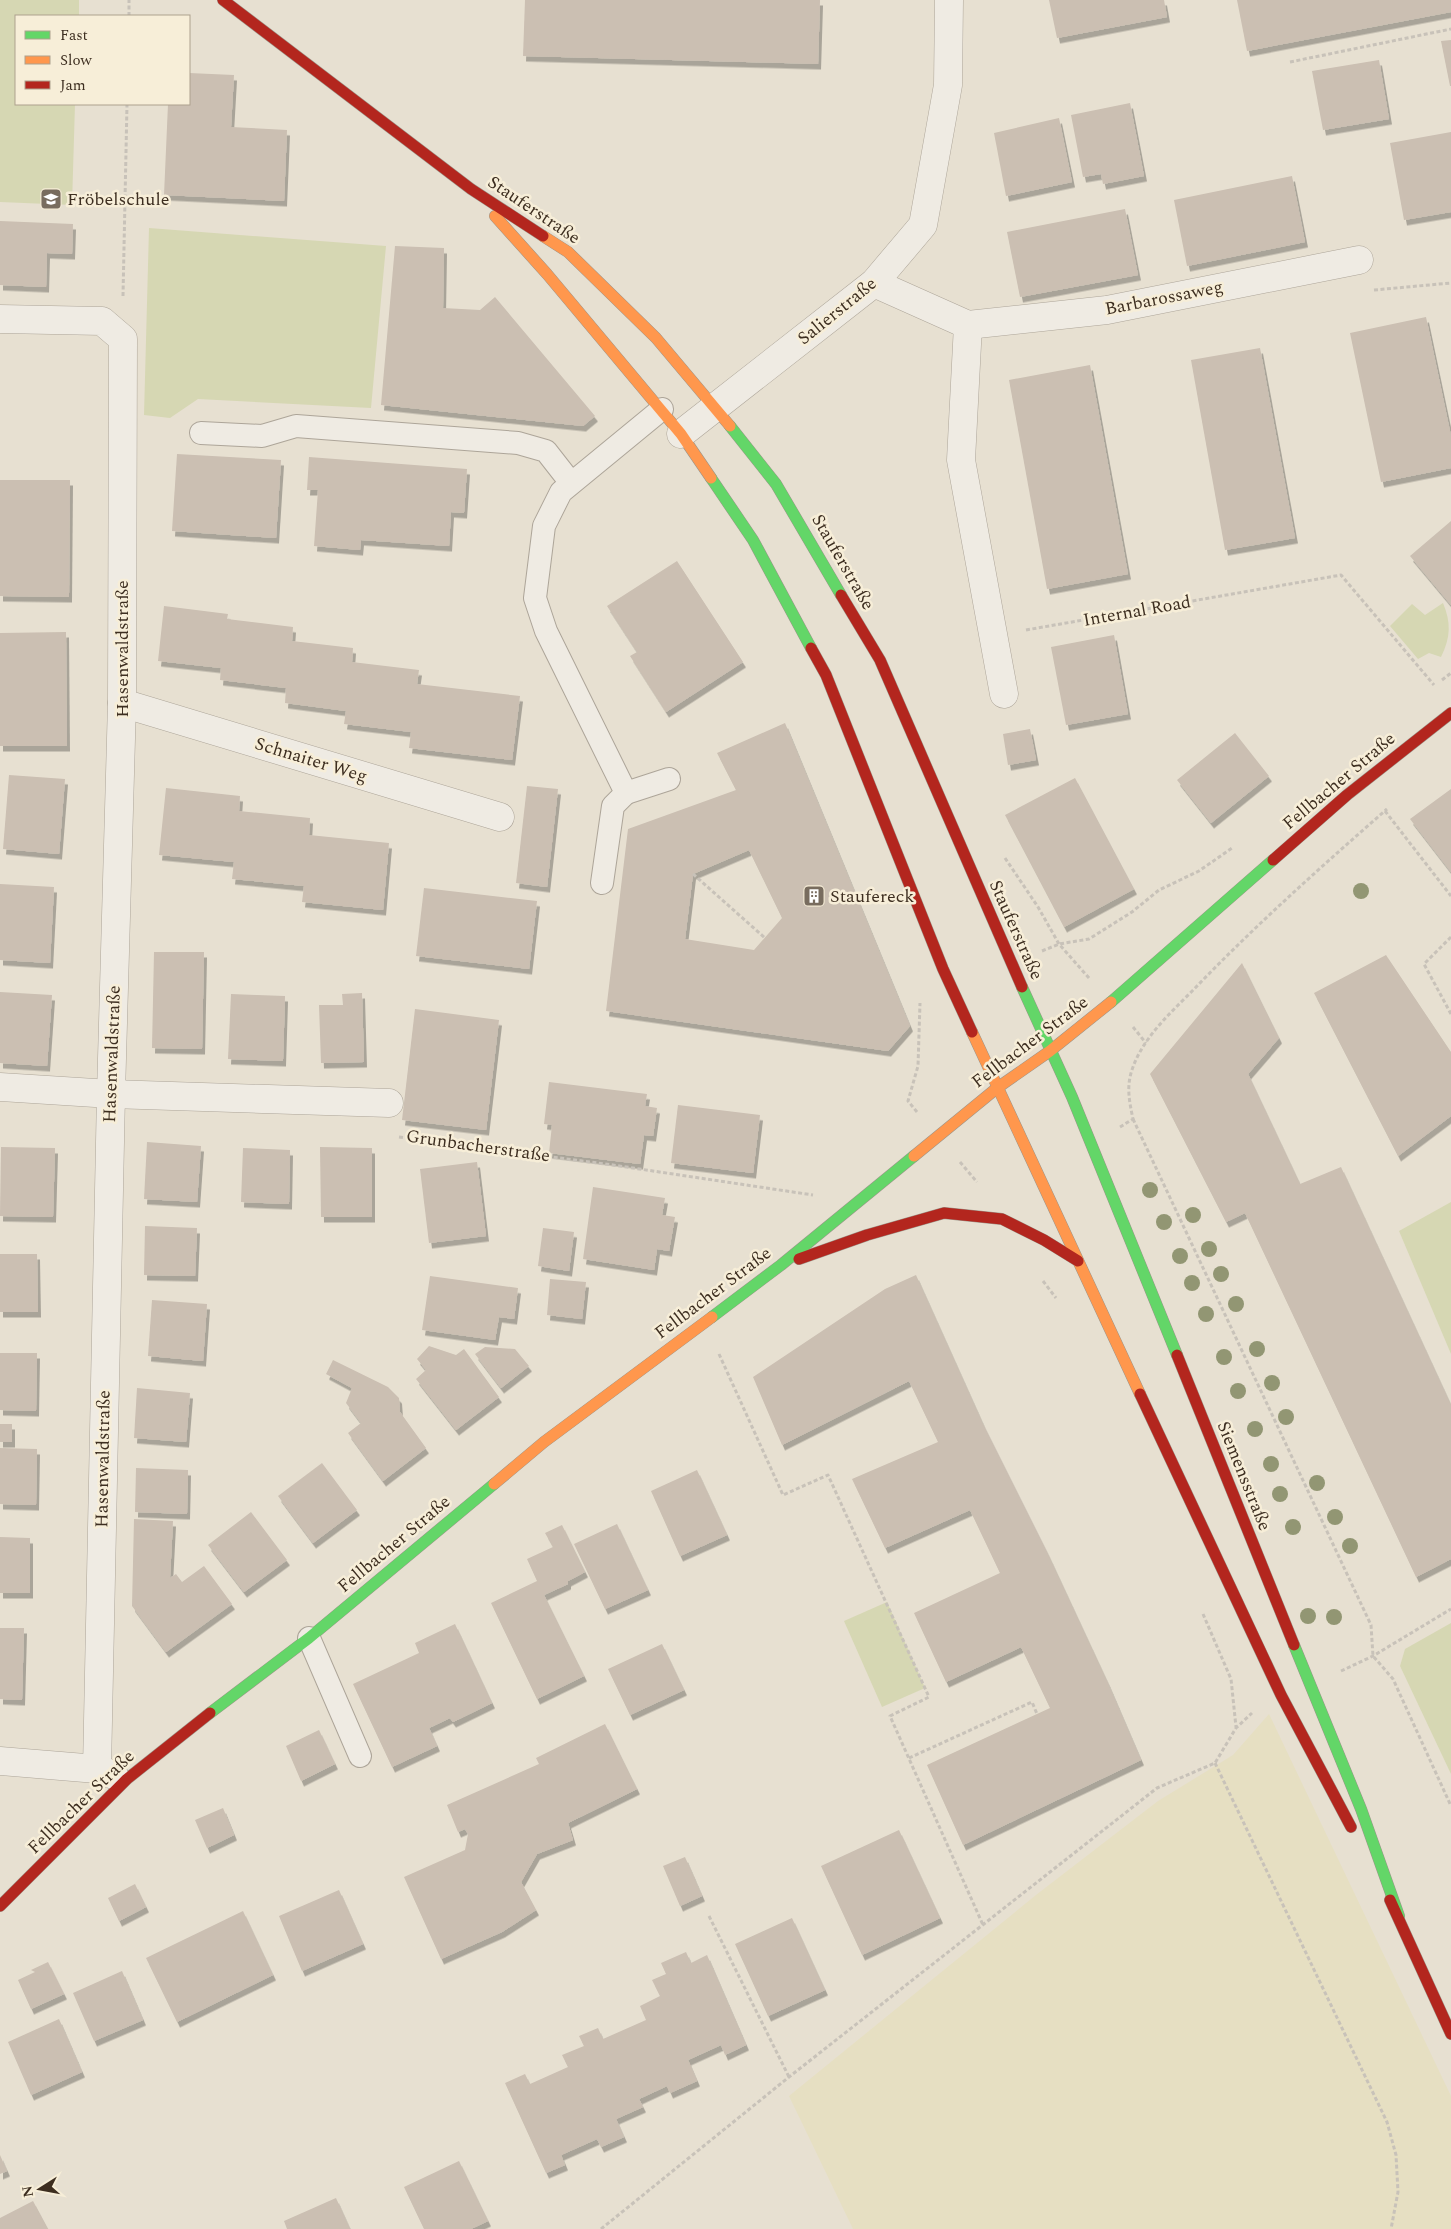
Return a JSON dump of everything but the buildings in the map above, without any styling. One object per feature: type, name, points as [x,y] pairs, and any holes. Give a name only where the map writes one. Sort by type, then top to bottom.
[{"type":"main road","name":"Stauferstraße","points":[[223,0],[471,189],[568,252],[656,338],[716,408],[776,484],[880,660],[1050,1051]]},
{"type":"main road","name":"Stauferstraße","points":[[471,189],[547,274],[662,409],[753,540],[826,675],[943,969],[997,1088]]},
{"type":"main road","name":"Fellbacher Straße","points":[[0,1906],[127,1779],[190,1728],[310,1638],[544,1442],[781,1265],[997,1088],[1050,1051],[1111,1002],[1347,795],[1451,713]]},
{"type":"main road","name":"Siemensstraße","points":[[1050,1051],[1101,1165],[1308,1684],[1361,1809],[1399,1916],[1451,2034]]},
{"type":"main road","name":"Siemensstraße","points":[[997,1088],[1281,1695],[1399,1916]]},
{"type":"main road","points":[[781,1265],[867,1235],[944,1213],[1002,1219],[1044,1240],[1078,1261]]},
{"type":"street","name":"Salierstraße","points":[[681,434],[874,283],[923,225],[948,85],[948,0]]},
{"type":"street","name":"Barbarossaweg","points":[[968,326],[1107,310],[1348,262]]},
{"type":"street","points":[[874,283],[968,326],[961,460],[1004,694]]},
{"type":"street","points":[[0,319],[102,321],[122,339]]},
{"type":"street","name":"Hasenwaldstraße","points":[[97,1769],[110,1094],[122,703],[122,339]]},
{"type":"street","name":"Schnaiter Weg","points":[[122,703],[500,817]]},
{"type":"street","points":[[0,1087],[110,1094],[389,1103]]},
{"type":"street","points":[[0,1761],[97,1769],[127,1779]]},
{"type":"lane","points":[[626,793],[546,631],[535,598],[544,526],[561,492],[662,409]]},
{"type":"lane","points":[[201,433],[262,436],[296,426],[518,443],[546,451],[572,483]]},
{"type":"lane","points":[[602,883],[613,806],[626,793],[669,779]]},
{"type":"lane","points":[[310,1638],[360,1756]]},
{"type":"path","points":[[129,15],[130,0]]},
{"type":"path","points":[[1290,62],[1451,29]]},
{"type":"path","points":[[122,339],[127,105]]},
{"type":"path","points":[[1348,262],[1364,291],[1451,283]]},
{"type":"path","name":"Internal Road","points":[[994,635],[1341,575],[1434,686]]},
{"type":"path","points":[[1427,692],[1451,673]]},
{"type":"path","points":[[1146,1043],[1162,1022],[1240,942],[1392,805]]},
{"type":"path","points":[[1385,811],[1451,896]]},
{"type":"path","points":[[1001,852],[1038,907],[1059,944],[1089,939],[1132,912],[1159,890],[1199,871],[1239,842]]},
{"type":"path","points":[[693,874],[765,938]]},
{"type":"path","points":[[1451,937],[1424,964],[1451,1014]]},
{"type":"path","name":"Grunbacherstraße","points":[[389,1103],[398,1136],[613,1165],[858,1202]]},
{"type":"path","points":[[1132,1119],[1371,1625],[1373,1656],[1392,1679],[1451,1806]]},
{"type":"path","points":[[937,1136],[983,1188]]},
{"type":"path","points":[[1036,1276],[1044,1281],[1060,1305]]},
{"type":"path","points":[[705,1322],[784,1495],[828,1475],[832,1483],[930,1697],[890,1716],[983,1925]]},
{"type":"path","points":[[601,2229],[789,2077],[1157,1788],[1215,1763],[1236,1728],[1231,1679],[1201,1608]]},
{"type":"path","points":[[1308,1684],[1373,1656],[1451,1608]]},
{"type":"path","points":[[909,1758],[1032,1702],[1037,1714]]},
{"type":"path","points":[[1215,1763],[1387,2122],[1396,2155],[1398,2192],[1391,2229]]},
{"type":"path","points":[[709,1916],[789,2077]]},
{"type":"shaded area","points":[[1269,1714],[1451,2096],[1451,2229],[853,2229],[789,2096],[1036,1895],[1158,1801],[1233,1755]]},
{"type":"green space","points":[[0,0],[79,0],[79,15],[15,15],[15,105],[75,105],[72,205],[0,202]]},
{"type":"green space","points":[[149,228],[386,246],[371,408],[198,399],[170,418],[144,415]]},
{"type":"green space","points":[[1443,603],[1449,623],[1449,630],[1447,643],[1441,657],[1429,653],[1418,659],[1390,626],[1412,604],[1425,615]]},
{"type":"green space","points":[[1451,1202],[1451,1354],[1399,1231]]},
{"type":"green space","points":[[887,1602],[925,1688],[882,1707],[844,1621]]},
{"type":"green space","points":[[1451,1623],[1451,1774],[1400,1666],[1405,1649]]},
{"type":"traffic: fast","points":[[730,426],[776,484],[841,595]]},
{"type":"traffic: fast","points":[[711,478],[753,540],[811,648]]},
{"type":"traffic: fast","points":[[1111,1002],[1273,860]]},
{"type":"traffic: fast","points":[[1022,987],[1072,1097],[1177,1355]]},
{"type":"traffic: fast","points":[[712,1317],[781,1265],[914,1156]]},
{"type":"traffic: fast","points":[[210,1713],[309,1638],[494,1484]]},
{"type":"traffic: fast","points":[[1294,1645],[1361,1809],[1399,1916]]},
{"type":"traffic: slow","points":[[495,216],[547,274],[681,434],[711,478]]},
{"type":"traffic: slow","points":[[543,236],[568,252],[656,338],[730,426]]},
{"type":"traffic: slow","points":[[914,1156],[997,1088],[1050,1051],[1111,1002]]},
{"type":"traffic: slow","points":[[972,1032],[1140,1394]]},
{"type":"traffic: slow","points":[[494,1484],[544,1442],[712,1317]]},
{"type":"traffic: jam","points":[[223,0],[471,189],[543,236]]},
{"type":"traffic: jam","points":[[841,595],[880,660],[1022,987]]},
{"type":"traffic: jam","points":[[811,648],[826,675],[943,969],[972,1032]]},
{"type":"traffic: jam","points":[[1273,860],[1347,795],[1451,713]]},
{"type":"traffic: jam","points":[[799,1259],[867,1235],[944,1213],[1002,1219],[1044,1240],[1078,1261]]},
{"type":"traffic: jam","points":[[1177,1355],[1294,1645]]},
{"type":"traffic: jam","points":[[1140,1394],[1281,1695],[1351,1827]]},
{"type":"traffic: jam","points":[[0,1906],[127,1779],[210,1713]]},
{"type":"traffic: jam","points":[[1390,1900],[1451,2034]]},
{"type":"place","name":"Fröbelschule","points":[[51,199]]},
{"type":"place","name":"Staufereck","points":[[814,896]]}]
